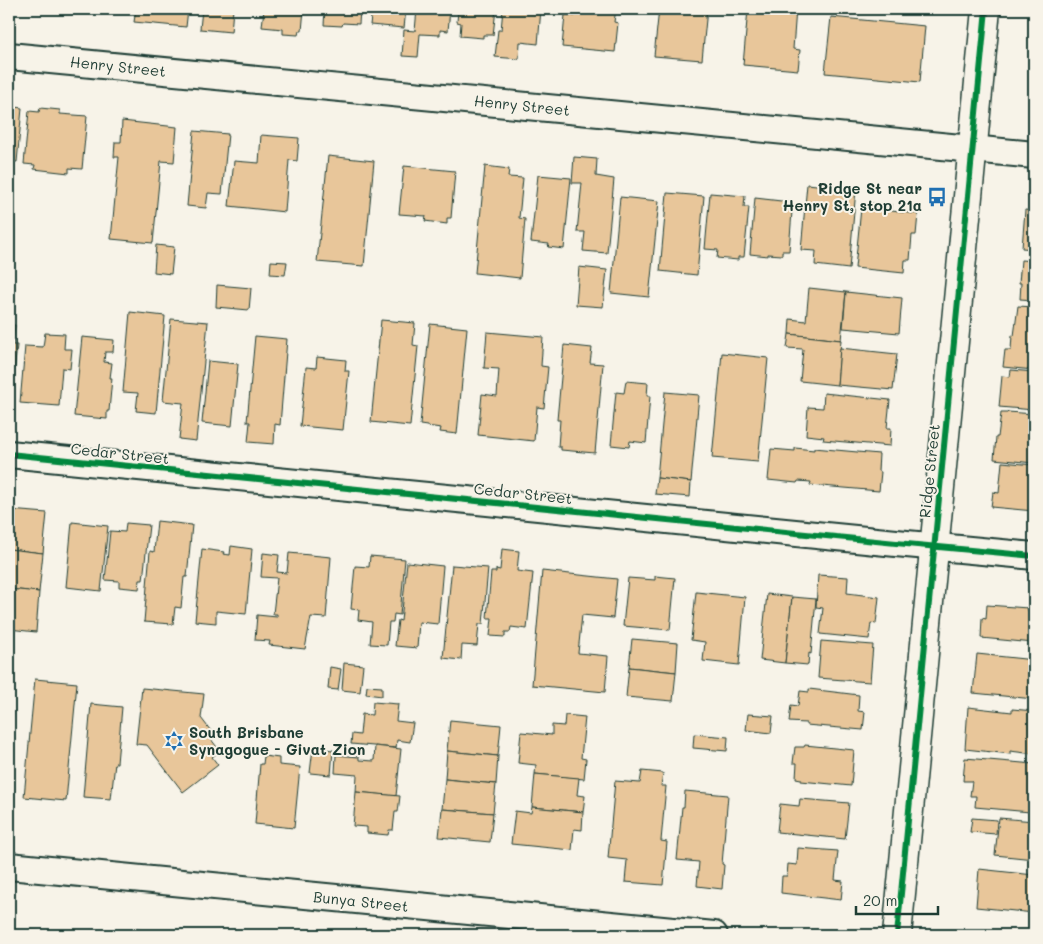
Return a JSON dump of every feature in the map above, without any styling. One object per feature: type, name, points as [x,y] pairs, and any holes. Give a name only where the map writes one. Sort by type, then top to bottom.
[{"type":"street","name":"Ridge Street","points":[[897,935],[986,9]]},
{"type":"street","name":"Henry Street","points":[[9,56],[1034,155]]},
{"type":"street","name":"Cedar Street","points":[[9,454],[1034,556]]},
{"type":"street","name":"Bunya Street","points":[[9,866],[714,935]]},
{"type":"building","points":[[86,9],[118,9],[118,12]]},
{"type":"building","points":[[136,9],[188,9],[186,27],[134,22]]},
{"type":"building","points":[[202,9],[233,9],[231,32],[200,29]]},
{"type":"building","points":[[264,9],[304,9],[302,31],[299,31],[298,35],[283,34],[283,29],[262,27]]},
{"type":"building","points":[[325,9],[360,9],[359,24],[343,23],[342,26],[324,25]]},
{"type":"building","points":[[372,9],[406,9],[404,28],[370,25]]},
{"type":"building","points":[[417,9],[450,9],[448,31],[440,30],[440,35],[420,34],[418,57],[402,56],[404,30],[415,31]]},
{"type":"building","points":[[462,9],[496,9],[493,35],[483,35],[483,38],[460,36],[461,23],[457,22],[458,11],[462,11]]},
{"type":"building","points":[[503,9],[541,9],[538,44],[520,42],[519,59],[495,57]]},
{"type":"building","points":[[575,9],[616,9],[614,22],[618,23],[615,52],[562,47],[565,15],[575,16]]},
{"type":"building","points":[[659,9],[707,9],[702,60],[654,56]]},
{"type":"building","points":[[748,9],[796,9],[793,49],[800,50],[798,70],[743,65]]},
{"type":"building","points":[[831,17],[925,26],[920,82],[825,73]]},
{"type":"building","points":[[1034,61],[1034,94],[1031,94]]},
{"type":"building","points":[[9,106],[22,108],[17,162],[9,161]]},
{"type":"building","points":[[40,108],[60,110],[60,114],[87,116],[82,169],[69,168],[69,173],[34,169],[35,165],[24,164],[29,111],[39,112]]},
{"type":"building","points":[[122,121],[177,127],[174,162],[161,161],[153,243],[111,239],[119,157],[114,157],[115,142],[121,142]]},
{"type":"building","points":[[194,131],[228,134],[222,194],[208,193],[206,208],[187,206]]},
{"type":"building","points":[[261,135],[299,138],[297,161],[289,160],[285,212],[229,206],[234,161],[259,163]]},
{"type":"building","points":[[328,156],[374,161],[364,266],[317,262]]},
{"type":"building","points":[[574,157],[597,159],[596,176],[614,179],[607,253],[583,251],[585,232],[577,232],[582,183],[572,183]]},
{"type":"building","points":[[404,166],[455,171],[451,218],[447,218],[447,224],[425,221],[426,216],[399,214]]},
{"type":"building","points":[[485,166],[509,169],[508,177],[523,178],[519,218],[525,219],[520,278],[475,273]]},
{"type":"building","points":[[538,175],[571,178],[564,249],[548,247],[549,244],[531,242]]},
{"type":"building","points":[[807,184],[856,189],[849,269],[815,265],[816,251],[801,250]]},
{"type":"building","points":[[667,193],[704,196],[697,275],[660,271]]},
{"type":"building","points":[[710,193],[745,196],[744,207],[749,207],[744,257],[738,257],[738,260],[717,258],[718,250],[705,249]]},
{"type":"building","points":[[620,197],[659,201],[649,297],[611,293]]},
{"type":"building","points":[[755,198],[790,202],[789,210],[792,211],[789,251],[782,251],[782,255],[750,254]]},
{"type":"building","points":[[870,203],[892,205],[891,211],[918,214],[916,235],[912,235],[910,260],[905,260],[904,273],[855,268],[861,208],[869,209]]},
{"type":"building","points":[[1025,210],[1034,211],[1034,249],[1022,248]]},
{"type":"building","points":[[156,245],[174,247],[171,274],[154,272]]},
{"type":"building","points":[[1021,260],[1034,261],[1034,300],[1020,299]]},
{"type":"building","points":[[271,261],[287,262],[285,275],[270,274]]},
{"type":"building","points":[[579,267],[607,270],[603,307],[576,305]]},
{"type":"building","points":[[217,285],[251,288],[249,310],[216,307]]},
{"type":"building","points":[[809,288],[846,292],[841,340],[789,334],[790,319],[806,321]]},
{"type":"building","points":[[846,292],[902,298],[899,333],[843,328]]},
{"type":"building","points":[[1018,306],[1034,307],[1034,370],[1003,367],[1005,350],[1011,350]]},
{"type":"building","points":[[130,312],[165,316],[156,413],[136,411],[138,393],[123,392]]},
{"type":"building","points":[[171,319],[208,322],[196,441],[179,439],[183,403],[163,401]]},
{"type":"building","points":[[381,320],[415,323],[413,345],[418,346],[410,426],[371,422]]},
{"type":"building","points":[[430,324],[467,328],[457,434],[440,432],[441,428],[420,425]]},
{"type":"building","points":[[9,325],[15,325],[13,345],[17,345],[11,401],[9,401]]},
{"type":"building","points":[[487,332],[543,337],[541,366],[548,367],[544,408],[537,407],[534,441],[478,435],[482,394],[497,396],[499,369],[484,368]]},
{"type":"building","points":[[45,333],[65,334],[64,349],[72,349],[70,369],[62,368],[59,406],[20,403],[25,346],[43,347]]},
{"type":"building","points":[[789,334],[841,340],[837,385],[800,381],[803,349],[787,348]]},
{"type":"building","points":[[255,336],[287,339],[280,425],[275,424],[274,444],[248,442],[250,422],[247,422]]},
{"type":"building","points":[[82,337],[114,340],[113,352],[105,352],[104,362],[112,363],[107,419],[74,416]]},
{"type":"building","points":[[564,345],[592,348],[590,363],[603,364],[595,453],[561,450],[561,447],[558,447],[560,420],[557,420]]},
{"type":"building","points":[[840,348],[897,354],[893,390],[837,385]]},
{"type":"building","points":[[722,353],[768,358],[758,462],[712,458]]},
{"type":"building","points":[[317,357],[346,360],[345,371],[349,371],[343,430],[300,426],[306,367],[316,368]]},
{"type":"building","points":[[208,361],[238,364],[232,426],[202,423]]},
{"type":"building","points":[[1011,370],[1034,372],[1034,410],[999,407],[1002,376],[1010,377]]},
{"type":"building","points":[[626,381],[648,383],[647,396],[650,396],[646,443],[630,441],[629,447],[611,445],[616,392],[624,393]]},
{"type":"building","points":[[665,392],[699,395],[691,482],[657,478]]},
{"type":"building","points":[[824,393],[890,400],[887,428],[891,428],[890,446],[823,440],[824,437],[806,435],[808,407],[823,408]]},
{"type":"building","points":[[1001,413],[1034,414],[1034,463],[994,459]]},
{"type":"building","points":[[795,448],[879,454],[878,471],[881,472],[879,491],[810,485],[811,482],[798,481],[797,483],[768,480],[771,449],[795,451]]},
{"type":"building","points":[[1002,462],[1034,465],[1034,511],[991,507],[993,492],[999,493]]},
{"type":"building","points":[[657,478],[691,482],[690,497],[655,494]]},
{"type":"building","points":[[9,510],[47,513],[43,553],[9,549]]},
{"type":"building","points":[[157,521],[192,525],[187,577],[184,577],[181,608],[175,607],[173,624],[144,622],[150,551],[154,552]]},
{"type":"building","points":[[72,522],[108,526],[101,591],[66,587]]},
{"type":"building","points":[[126,523],[149,525],[143,580],[140,580],[139,589],[119,587],[119,581],[105,580],[110,531],[125,532]]},
{"type":"building","points":[[231,546],[252,549],[246,614],[216,611],[216,623],[195,621],[202,549],[224,552],[223,554],[230,555]]},
{"type":"building","points":[[9,549],[43,553],[39,592],[9,589]]},
{"type":"building","points":[[502,549],[519,551],[517,571],[533,573],[527,629],[511,627],[510,632],[505,632],[505,637],[490,636],[492,618],[487,618],[491,572],[496,572],[496,569],[500,570]]},
{"type":"building","points":[[263,553],[279,555],[277,572],[287,573],[289,553],[331,557],[326,618],[311,617],[305,649],[269,645],[270,641],[255,640],[257,615],[277,617],[277,614],[273,614],[277,578],[261,577]]},
{"type":"building","points":[[370,556],[405,559],[400,615],[394,614],[393,622],[389,622],[387,645],[370,644],[372,622],[358,620],[359,610],[351,609],[355,566],[369,567]]},
{"type":"building","points":[[407,562],[443,566],[438,624],[419,622],[417,648],[395,646],[398,620],[401,621]]},
{"type":"building","points":[[452,565],[488,568],[483,624],[479,624],[477,646],[462,645],[461,660],[443,658]]},
{"type":"building","points":[[542,571],[617,579],[613,618],[582,615],[578,653],[608,656],[605,692],[532,685]]},
{"type":"building","points":[[818,575],[848,577],[847,593],[879,597],[876,624],[871,623],[869,639],[820,634],[823,608],[816,607]]},
{"type":"building","points":[[655,576],[675,578],[670,630],[623,626],[628,578],[655,580]]},
{"type":"building","points":[[9,589],[39,592],[36,632],[9,629]]},
{"type":"building","points":[[696,592],[745,597],[739,665],[703,661],[705,642],[691,640]]},
{"type":"building","points":[[767,594],[792,597],[785,663],[760,660]]},
{"type":"building","points":[[792,597],[816,599],[811,654],[809,653],[808,665],[785,663]]},
{"type":"building","points":[[987,605],[1028,608],[1028,611],[1034,611],[1034,643],[981,638],[982,618],[986,619]]},
{"type":"building","points":[[632,639],[678,643],[676,672],[629,667]]},
{"type":"building","points":[[821,641],[873,645],[870,682],[818,678]]},
{"type":"building","points":[[977,654],[1034,660],[1034,699],[973,693]]},
{"type":"building","points":[[344,663],[363,665],[360,692],[342,690]]},
{"type":"building","points":[[330,667],[341,669],[338,690],[328,689]]},
{"type":"building","points":[[629,667],[676,672],[673,701],[626,697]]},
{"type":"building","points":[[35,679],[77,683],[66,801],[24,797]]},
{"type":"building","points":[[367,686],[382,687],[382,696],[366,694]]},
{"type":"building","name":"South Brisbane Synagogue - Givat Zion","points":[[142,688],[204,694],[201,718],[214,735],[210,738],[220,751],[212,757],[218,765],[183,792],[147,745],[136,744]]},
{"type":"building","points":[[809,689],[859,695],[858,711],[865,712],[863,730],[789,722],[791,705],[798,706],[800,691],[809,692]]},
{"type":"building","points":[[373,702],[398,704],[396,721],[413,723],[410,742],[397,740],[396,748],[351,744],[352,734],[360,735],[362,714],[372,715]]},
{"type":"building","points":[[91,704],[122,707],[117,763],[115,763],[111,799],[83,797]]},
{"type":"building","points":[[968,707],[1012,712],[1012,709],[1034,711],[1034,754],[1010,751],[1010,754],[965,749]]},
{"type":"building","points":[[9,712],[13,712],[9,759]]},
{"type":"building","points":[[748,714],[773,716],[771,733],[746,730]]},
{"type":"building","points":[[565,715],[585,717],[581,758],[586,759],[584,779],[535,774],[536,765],[518,763],[521,732],[552,735],[552,725],[564,726]]},
{"type":"building","points":[[450,720],[501,725],[498,756],[447,751]]},
{"type":"building","points":[[694,734],[728,737],[727,751],[693,748]]},
{"type":"building","points":[[805,745],[854,750],[851,786],[801,781],[801,779],[796,778],[797,763],[793,763],[795,747],[804,747]]},
{"type":"building","points":[[375,746],[401,749],[396,796],[356,792],[357,775],[335,773],[336,755],[359,757],[359,760],[374,761]]},
{"type":"building","points":[[313,748],[333,750],[331,775],[310,773]]},
{"type":"building","points":[[447,751],[498,756],[496,784],[445,779]]},
{"type":"building","points":[[264,756],[279,758],[279,765],[300,767],[294,828],[255,824],[260,764],[263,764]]},
{"type":"building","points":[[965,758],[1034,764],[1030,812],[975,807],[976,796],[970,796],[972,781],[963,781]]},
{"type":"building","points":[[642,771],[663,773],[661,786],[666,786],[661,841],[667,842],[663,885],[625,882],[627,860],[608,858],[615,781],[640,783]]},
{"type":"building","points":[[535,774],[579,778],[577,795],[585,796],[583,812],[532,807]]},
{"type":"building","points":[[445,779],[496,784],[493,813],[442,809]]},
{"type":"building","points":[[685,791],[728,795],[722,864],[724,865],[722,889],[697,886],[699,862],[677,860]]},
{"type":"building","points":[[356,792],[400,796],[398,812],[395,812],[393,830],[389,830],[388,835],[367,833],[367,827],[353,826]]},
{"type":"building","points":[[800,799],[849,803],[845,839],[777,832],[780,804],[799,806]]},
{"type":"building","points":[[532,807],[583,812],[582,830],[574,829],[572,850],[511,844],[515,811],[531,813]]},
{"type":"building","points":[[442,809],[493,813],[490,842],[439,837]]},
{"type":"building","points":[[972,818],[997,820],[996,834],[970,832]]},
{"type":"building","points":[[999,818],[1034,821],[1034,859],[995,855]]},
{"type":"building","points":[[798,848],[838,851],[835,880],[843,881],[841,900],[781,893],[782,876],[787,876],[788,864],[797,865]]},
{"type":"building","points":[[979,869],[1034,875],[1034,913],[976,907]]},
{"type":"building","points":[[9,921],[13,922],[12,935],[9,935]]},
{"type":"building","points":[[136,929],[201,935],[135,935]]},
{"type":"building","points":[[29,930],[49,932],[49,935],[28,935]]},
{"type":"cycle path","points":[[897,935],[986,9]]},
{"type":"cycle path","points":[[9,454],[1034,556]]},
{"type":"place","name":"Ridge St near Henry St, stop 21a","points":[[937,197]]},
{"type":"place","name":"South Brisbane Synagogue - Givat Zion","points":[[174,741]]}]
